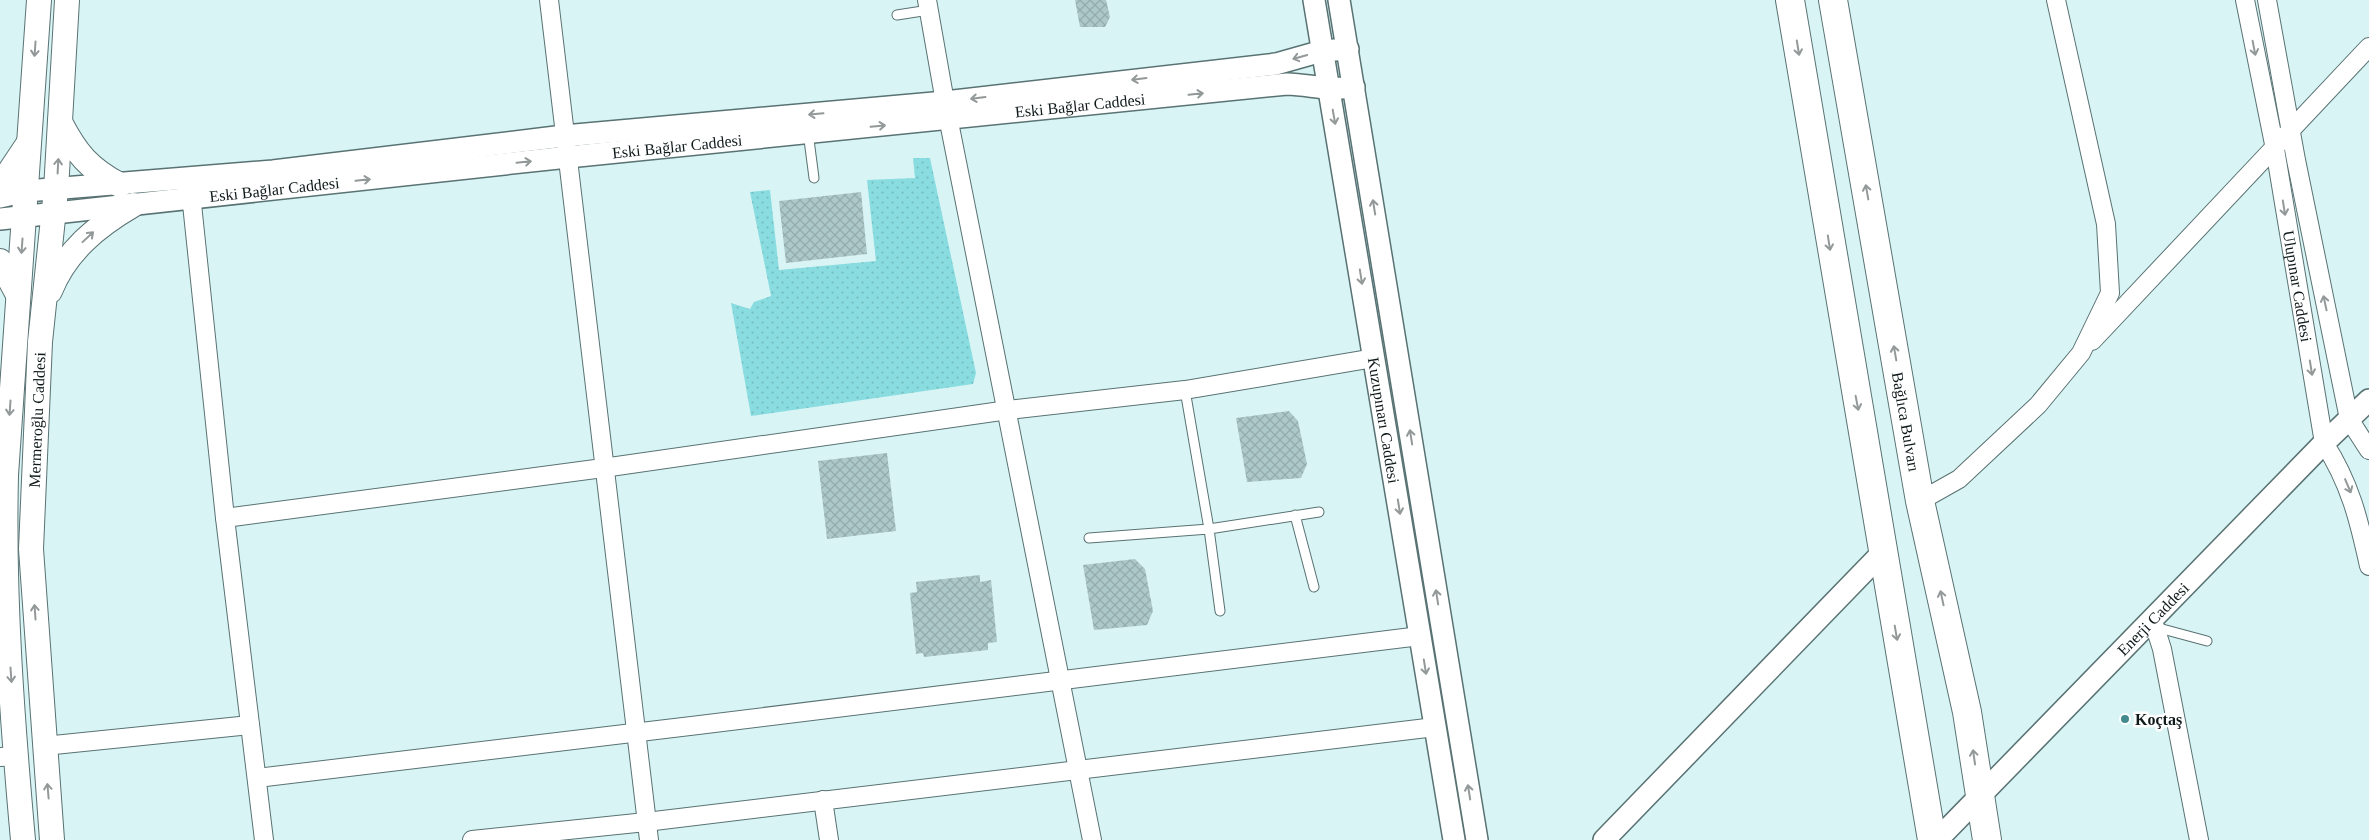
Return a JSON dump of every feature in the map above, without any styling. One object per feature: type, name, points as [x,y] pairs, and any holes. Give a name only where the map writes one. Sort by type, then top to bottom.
[{"type":"main road","name":"Mermeroğlu Caddesi","points":[[23,840],[8,757],[4,540],[6,475],[39,0]]},
{"type":"main road","name":"Mermeroğlu Caddesi","points":[[52,840],[31,549],[34,450],[44,307],[56,190],[67,0]]},
{"type":"main road","points":[[1790,0],[1932,840]]},
{"type":"main road","name":"Bağlıca Bulvarı","points":[[1834,0],[1920,501],[1967,712],[1987,840]]},
{"type":"main road","points":[[60,122],[71,144],[87,164],[100,175],[120,185]]},
{"type":"main road","points":[[0,186],[29,142]]},
{"type":"main road","points":[[44,307],[54,281],[78,246],[95,230],[133,205]]},
{"type":"main road","points":[[0,261],[18,296]]},
{"type":"street","points":[[549,0],[603,468],[649,840]]},
{"type":"street","name":"Kuzupınarı Caddesi","points":[[1314,0],[1454,840]]},
{"type":"street","name":"Kuzupınarı Caddesi","points":[[1339,0],[1477,840]]},
{"type":"street","points":[[2056,0],[2106,224],[2110,293],[2081,353]]},
{"type":"street","name":"Ulupınar Caddesi","points":[[2245,0],[2275,149],[2324,443],[2340,468],[2352,495],[2369,566]]},
{"type":"street","name":"Ulupınar Caddesi","points":[[2267,0],[2291,132],[2349,419],[2369,450]]},
{"type":"street","points":[[928,5],[947,111],[1092,840]]},
{"type":"street","points":[[1920,501],[1959,479],[2038,405],[2081,353],[2369,47]]},
{"type":"street","name":"Eski Bağlar Caddesi","points":[[0,197],[26,191],[120,185],[190,189],[568,157],[808,132],[1276,64],[1322,51],[1348,49]]},
{"type":"street","name":"Eski Bağlar Caddesi","points":[[0,219],[133,205],[190,189],[274,171],[564,136],[947,111],[1287,84],[1307,84],[1330,90],[1354,87]]},
{"type":"street","points":[[190,189],[225,518],[264,840]]},
{"type":"street","points":[[225,518],[603,468],[1008,410],[1185,390],[1374,358]]},
{"type":"street","name":"Enerji Caddesi","points":[[1937,840],[1979,795],[2152,624],[2324,443],[2369,400]]},
{"type":"street","points":[[1604,840],[1882,553]]},
{"type":"street","points":[[2152,624],[2162,649],[2199,840]]},
{"type":"street","points":[[256,778],[635,734],[1059,679],[1420,636]]},
{"type":"street","points":[[44,746],[250,725]]},
{"type":"street","points":[[472,840],[646,822],[1435,728]]},
{"type":"street","points":[[823,800],[829,840]]},
{"type":"lane","points":[[897,15],[928,5]]},
{"type":"lane","points":[[808,132],[814,178]]},
{"type":"lane","points":[[1185,390],[1209,528],[1220,611]]},
{"type":"lane","points":[[1088,538],[1209,528],[1319,512]]},
{"type":"lane","points":[[1296,515],[1314,587]]},
{"type":"lane","points":[[2152,624],[2207,641]]},
{"type":"shaded area","points":[[913,158],[930,158],[976,373],[973,384],[751,416],[731,303],[750,309],[754,302],[771,296],[750,192],[770,190],[779,270],[876,261],[867,180],[915,178]]},
{"type":"building","points":[[1075,0],[1106,0],[1110,17],[1105,27],[1080,27]]},
{"type":"building","points":[[861,192],[867,254],[786,263],[779,201]]},
{"type":"building","points":[[1289,411],[1298,421],[1307,464],[1301,478],[1247,482],[1236,418]]},
{"type":"building","points":[[887,453],[896,531],[827,539],[818,461]]},
{"type":"building","points":[[1135,559],[1145,569],[1153,611],[1147,625],[1094,630],[1083,565]]},
{"type":"building","points":[[980,575],[980,582],[991,580],[997,642],[988,643],[988,650],[924,657],[923,653],[916,654],[910,593],[917,592],[916,582]]},
{"type":"place","name":"Koçtaş","points":[[2125,719]]}]
